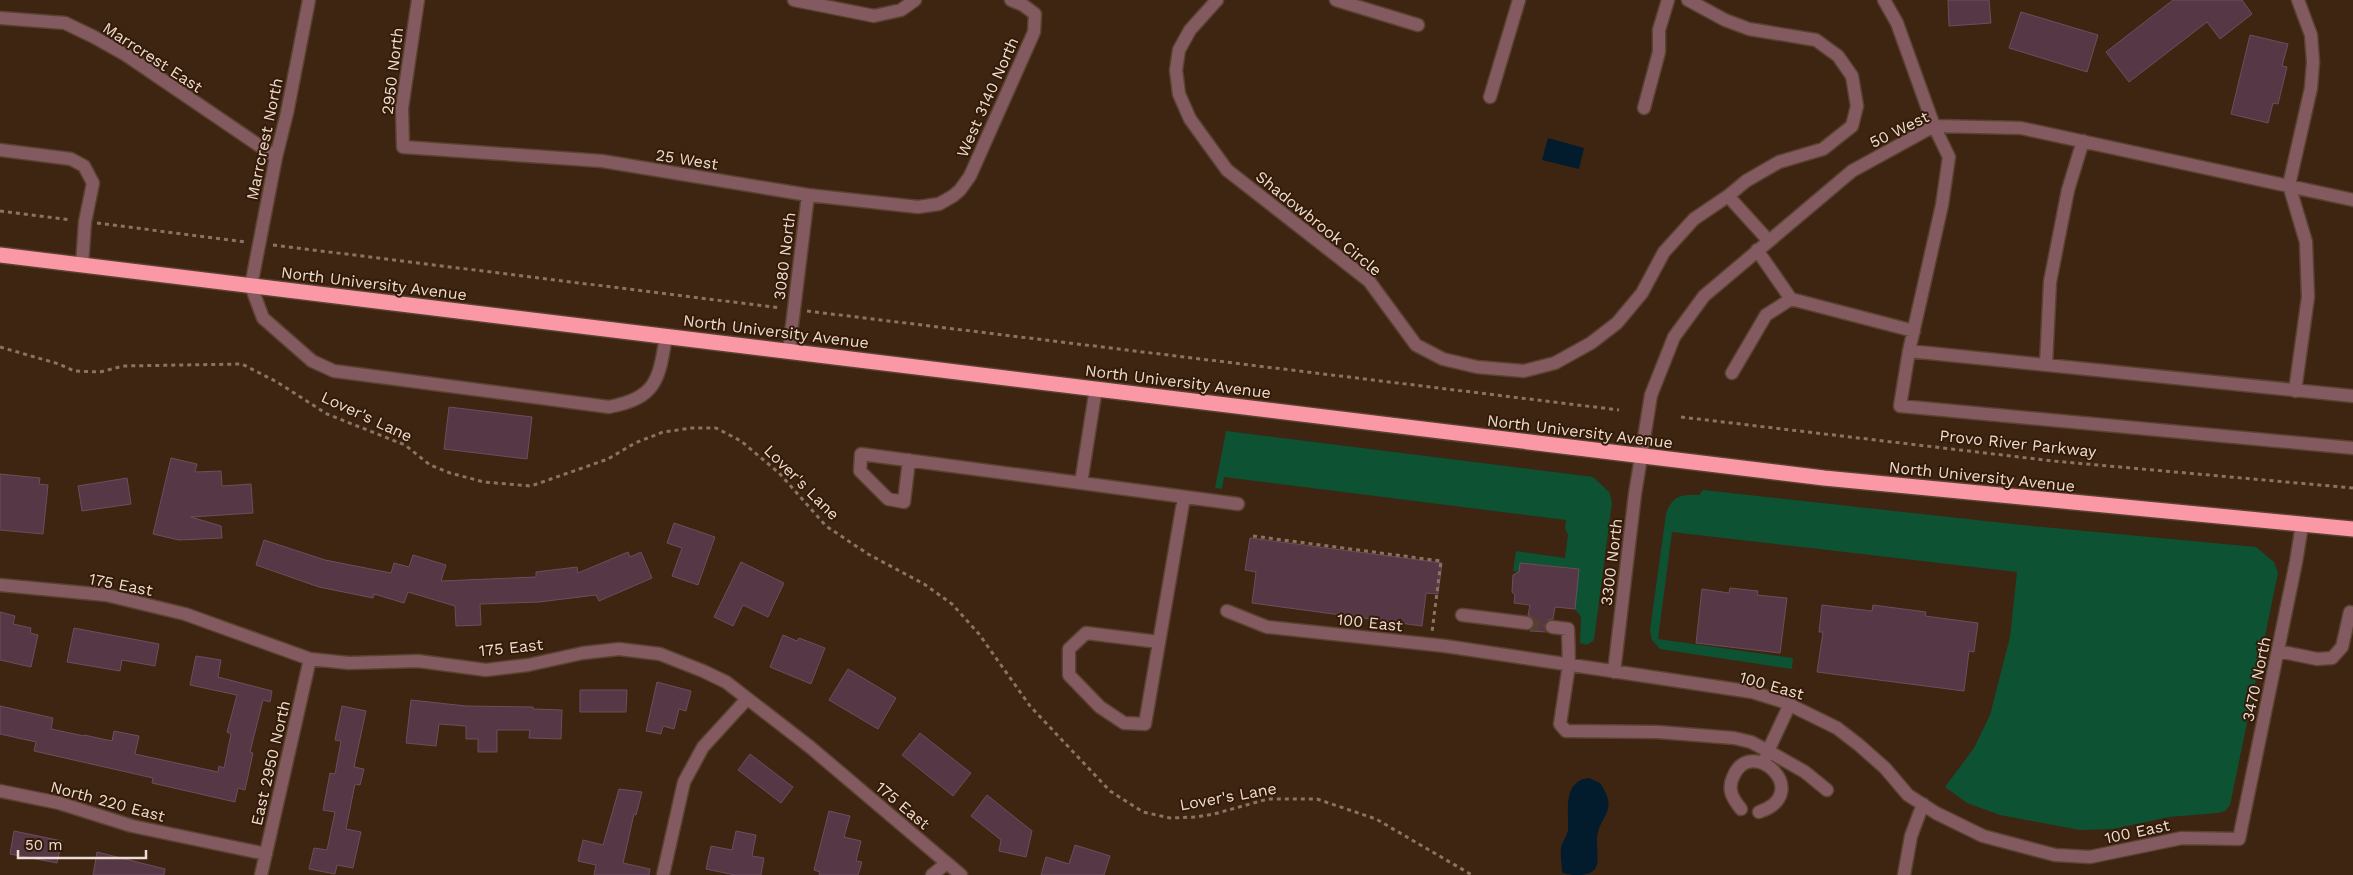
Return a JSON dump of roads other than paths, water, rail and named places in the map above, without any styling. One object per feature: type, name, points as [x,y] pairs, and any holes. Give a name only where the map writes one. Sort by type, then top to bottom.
[{"type":"highway","name":"North University Avenue","points":[[0,254],[1642,456],[1859,481],[2353,529]]},
{"type":"street","name":"Marrcrest North","points":[[251,286],[309,0]]},
{"type":"street","name":"2950 North","points":[[403,147],[402,108],[418,0]]},
{"type":"street","points":[[794,0],[874,16],[901,10],[915,0]]},
{"type":"street","name":"West 3140 North","points":[[960,190],[970,176],[1034,32],[1035,14],[1011,0]]},
{"type":"street","name":"Shadowbrook Circle","points":[[1217,0],[1190,30],[1179,50],[1176,70],[1179,94],[1190,120],[1228,170],[1369,282],[1416,345],[1443,358],[1477,367],[1524,371],[1555,363],[1591,343],[1617,323],[1642,293],[1664,252],[1694,219],[1746,181],[1779,162],[1823,149],[1852,126],[1857,106],[1852,76],[1838,56],[1816,40],[1749,29],[1725,20],[1688,0]]},
{"type":"street","points":[[1336,0],[1418,25]]},
{"type":"street","points":[[1490,97],[1519,0]]},
{"type":"street","points":[[1644,108],[1659,52],[1659,30],[1668,0]]},
{"type":"street","points":[[1884,0],[1897,23],[1934,126],[1949,157],[1942,206],[1909,351],[1900,406],[2353,448]]},
{"type":"street","points":[[2295,391],[2308,297],[2306,242],[2288,185],[2311,88],[2313,62],[2310,35],[2298,0]]},
{"type":"street","name":"Marrcrest East","points":[[0,18],[65,23],[94,37],[126,56],[276,157]]},
{"type":"street","name":"50 West","points":[[1642,456],[1651,394],[1674,337],[1704,296],[1852,171],[1934,126],[2021,128],[2353,200]]},
{"type":"street","points":[[2046,365],[2050,282],[2068,190],[2084,141]]},
{"type":"street","name":"25 West","points":[[403,147],[602,161],[808,196],[918,207],[939,204],[960,190]]},
{"type":"street","points":[[0,150],[71,159],[84,166],[92,183],[82,265]]},
{"type":"street","name":"3080 North","points":[[789,350],[808,196]]},
{"type":"street","points":[[1728,196],[1768,240]]},
{"type":"street","points":[[1757,250],[1791,299],[1914,331]]},
{"type":"street","points":[[251,286],[263,318],[312,361],[334,371],[608,407],[628,403],[652,386],[660,374],[666,336]]},
{"type":"street","points":[[1732,373],[1766,315],[1791,299]]},
{"type":"street","points":[[1909,351],[2353,396]]},
{"type":"street","points":[[1082,483],[1096,388]]},
{"type":"street","points":[[909,460],[904,502],[888,499],[860,470],[861,454],[909,460],[1238,504]]},
{"type":"street","name":"3300 North","points":[[1614,672],[1635,494],[1642,456]]},
{"type":"street","points":[[1159,642],[1086,632],[1069,649],[1069,675],[1100,707],[1124,723],[1145,724],[1184,497]]},
{"type":"street","name":"3470 North","points":[[2239,839],[2296,562],[2302,524]]},
{"type":"street","name":"175 East","points":[[0,585],[106,595],[185,614],[310,659],[349,663],[418,661],[486,670],[528,665],[583,653],[619,649],[660,654],[726,682],[746,700],[810,747],[961,875]]},
{"type":"street","name":"100 East","points":[[1227,611],[1267,627],[1445,646],[1752,692],[1790,704],[1815,716],[1859,745],[1885,768],[1908,794],[1922,804],[1983,836],[2055,855],[2090,857],[2182,838],[2239,839]]},
{"type":"street","points":[[2278,651],[2318,659],[2332,658],[2342,647],[2350,612],[2353,613]]},
{"type":"street","points":[[1462,615],[1527,623]]},
{"type":"street","points":[[1552,626],[1568,629],[1568,665],[1560,724],[1566,731],[1658,732],[1734,738],[1751,742],[1766,757],[1777,772],[1782,788],[1776,803],[1770,809],[1759,812]]},
{"type":"street","name":"East 2950 North","points":[[261,875],[310,659]]},
{"type":"street","points":[[663,875],[684,782],[703,747],[746,700]]},
{"type":"street","points":[[1766,757],[1790,704]]},
{"type":"street","points":[[1741,809],[1731,792],[1734,775],[1739,768],[1747,763],[1766,757],[1805,772],[1827,790]]},
{"type":"street","name":"North 220 East","points":[[0,791],[59,803],[132,826],[266,854]]},
{"type":"street","points":[[1904,875],[1911,836],[1922,804]]},
{"type":"street","points":[[932,875],[947,864]]},
{"type":"water","points":[[1548,138],[1584,148],[1579,169],[1542,160]]},
{"type":"water","points":[[1589,778],[1600,783],[1608,801],[1607,813],[1597,838],[1597,864],[1592,872],[1586,874],[1567,874],[1562,872],[1561,851],[1568,830],[1569,798],[1574,785],[1580,780]]},
{"type":"tunnel","points":[[1527,623],[1552,627]]}]
